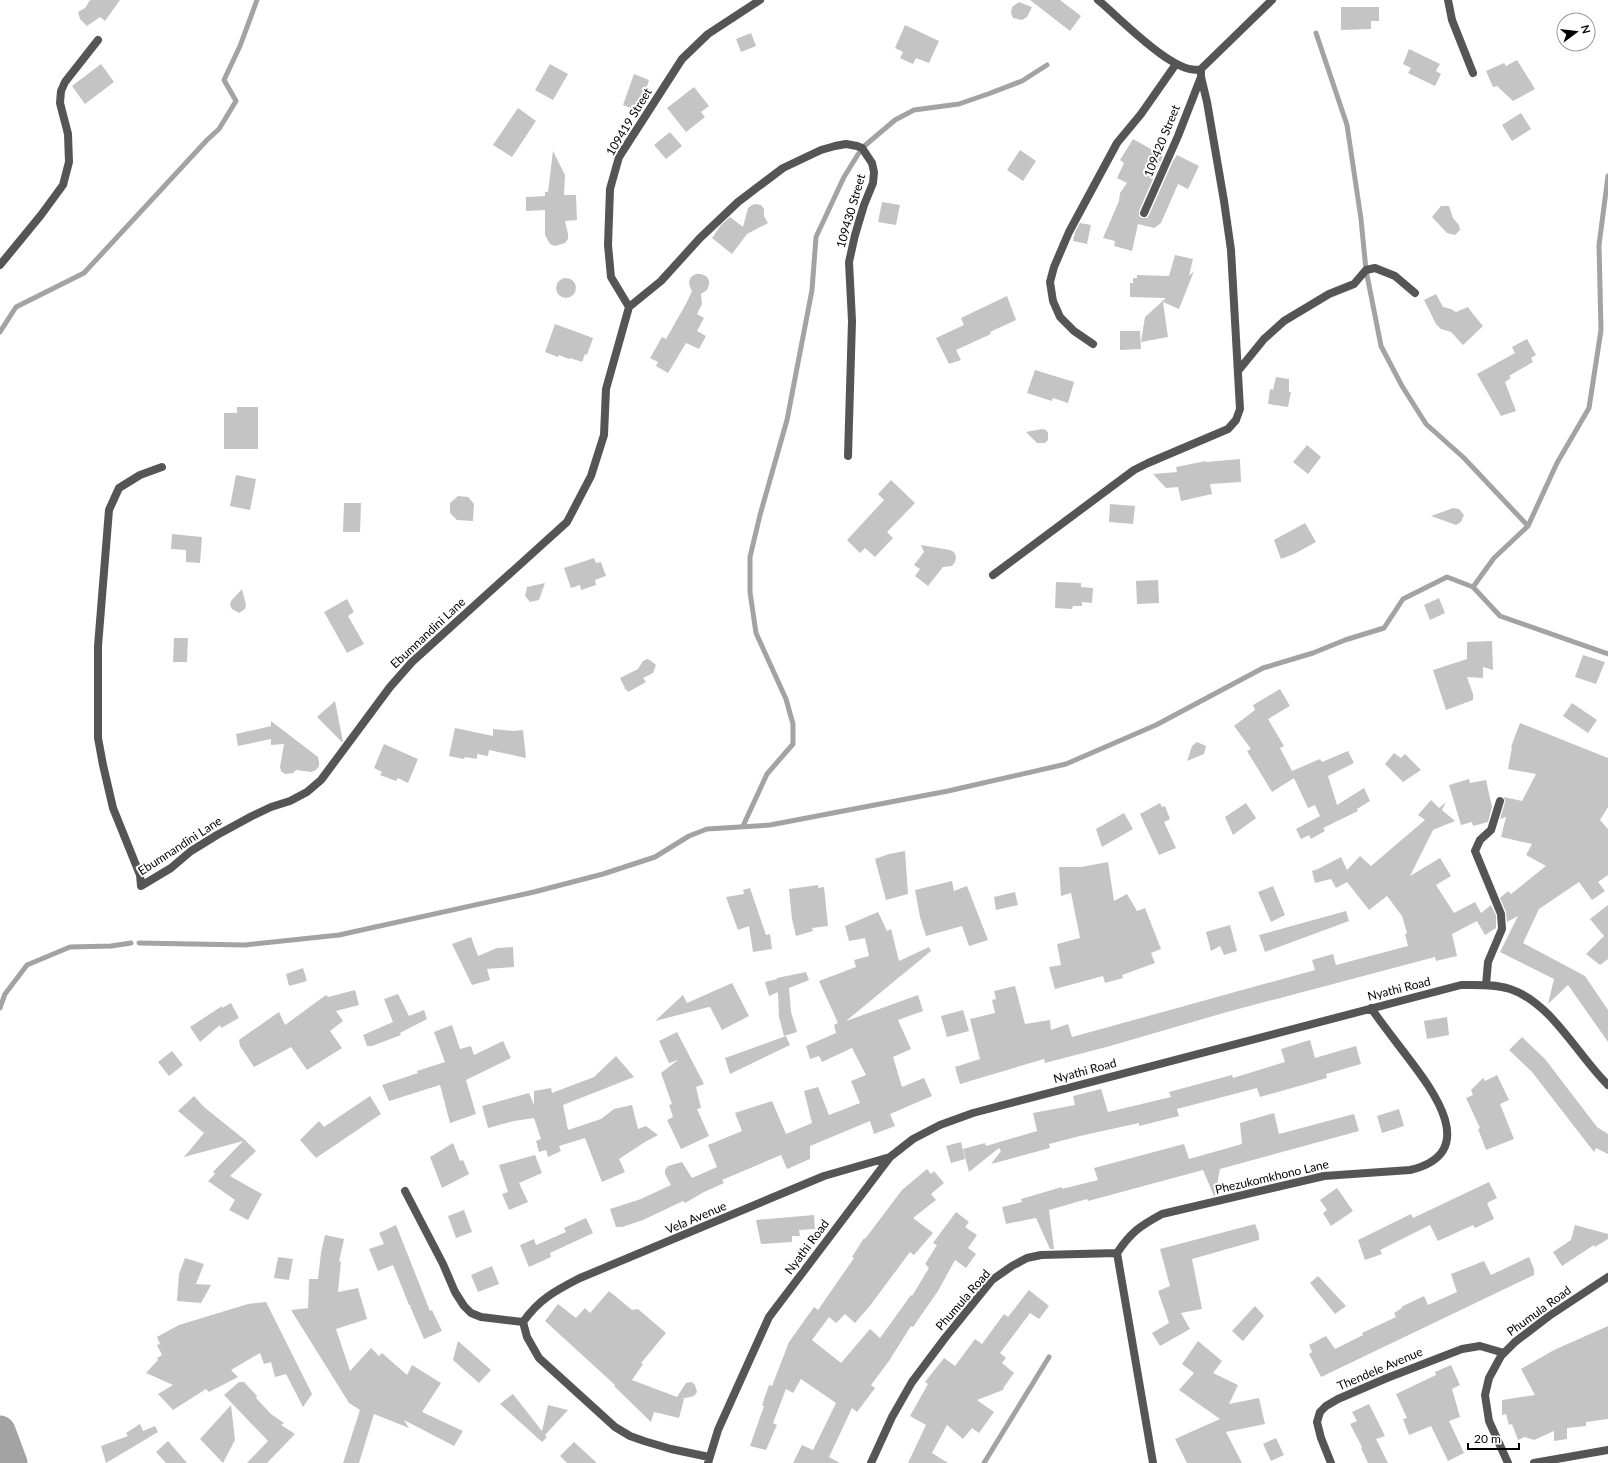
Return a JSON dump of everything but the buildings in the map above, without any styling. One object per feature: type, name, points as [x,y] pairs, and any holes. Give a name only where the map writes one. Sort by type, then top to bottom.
[{"type":"street","name":"109419 Street","points":[[629,307],[611,277],[608,245],[610,189],[619,157],[682,59],[708,34],[760,0]]},
{"type":"street","points":[[994,575],[1134,470],[1228,429],[1236,420],[1240,409],[1230,250],[1226,215],[1201,73],[1176,64],[1154,50],[1098,0]]},
{"type":"street","points":[[1201,73],[1272,0]]},
{"type":"street","points":[[1448,0],[1452,20],[1473,73]]},
{"type":"street","points":[[0,265],[41,215],[63,185],[68,162],[68,134],[60,104],[61,91],[64,82],[98,40]]},
{"type":"street","points":[[1093,344],[1074,331],[1060,317],[1053,301],[1050,282],[1054,267],[1069,232],[1118,143],[1176,64]]},
{"type":"street","name":"109420 Street","points":[[1144,213],[1178,136],[1201,73]]},
{"type":"street","name":"109430 Street","points":[[629,307],[661,281],[700,238],[738,202],[783,168],[821,150],[835,146],[846,144],[862,148],[872,163],[874,172],[873,183],[854,235],[850,262],[852,321],[848,456]]},
{"type":"street","points":[[1238,371],[1264,339],[1284,321],[1329,294],[1354,284],[1366,270],[1375,268],[1395,276],[1415,293]]},
{"type":"street","name":"Ebumnandini Lane","points":[[162,467],[140,475],[119,488],[109,510],[98,646],[98,738],[113,808],[140,875],[142,886],[171,868],[191,852],[217,835],[252,816],[271,807],[290,801],[307,792],[321,780],[390,687],[412,662],[567,522],[591,476],[604,435],[606,389],[629,307]]},
{"type":"street","points":[[1486,986],[1488,962],[1503,924],[1502,914],[1475,851],[1480,840],[1491,830],[1500,801]]},
{"type":"street","name":"Nyathi Road","points":[[709,1460],[718,1430],[769,1317],[890,1157],[913,1139],[940,1125],[973,1113],[1461,985],[1498,986],[1511,989],[1527,996],[1554,1019],[1608,1085]]},
{"type":"street","name":"Phezukomkhono Lane","points":[[1117,1253],[1127,1238],[1142,1225],[1162,1214],[1324,1176],[1410,1170],[1424,1166],[1440,1155],[1445,1147],[1447,1138],[1444,1115],[1437,1100],[1426,1081],[1371,1008]]},
{"type":"street","name":"Vela Avenue","points":[[523,1322],[533,1308],[553,1292],[580,1278],[824,1176],[890,1157]]},
{"type":"street","points":[[405,1191],[443,1264],[455,1292],[464,1306],[471,1313],[482,1317],[523,1322],[527,1337],[539,1358],[615,1427],[630,1436],[644,1441],[709,1460]]},
{"type":"street","points":[[1117,1253],[1153,1463]]},
{"type":"street","name":"Phumula Road","points":[[871,1463],[892,1416],[912,1382],[992,1280],[1012,1266],[1027,1258],[1041,1255],[1117,1253]]},
{"type":"street","name":"Phumula Road","points":[[1508,1463],[1488,1421],[1485,1395],[1489,1378],[1504,1353],[1515,1342],[1549,1316],[1608,1277]]},
{"type":"street","name":"Thendele Avenue","points":[[1331,1463],[1321,1438],[1317,1422],[1320,1412],[1326,1406],[1338,1399],[1386,1378],[1462,1349],[1480,1346],[1504,1353]]},
{"type":"street","points":[[1534,1463],[1608,1450]]},
{"type":"waterway","points":[[0,332],[16,307],[84,273],[207,140],[219,129],[236,101],[224,80],[240,46],[257,0]]},
{"type":"waterway","points":[[1316,33],[1347,125],[1361,219],[1366,270],[1381,346],[1402,386],[1426,424],[1464,458],[1528,526]]},
{"type":"waterway","points":[[743,826],[767,774],[793,744],[793,724],[786,699],[756,633],[750,592],[750,557],[760,515],[787,420],[812,290],[816,237],[844,177],[862,148],[895,120],[914,110],[959,104],[988,94],[1022,81],[1047,65]]},
{"type":"waterway","points":[[1473,587],[1494,558],[1528,526],[1557,463],[1589,408],[1601,330],[1599,245],[1608,176]]},
{"type":"waterway","points":[[139,943],[245,945],[339,935],[534,892],[603,874],[655,857],[689,836],[707,829],[770,825],[948,791],[1066,764],[1156,725],[1263,668],[1313,653],[1345,640],[1384,628],[1403,599],[1447,577],[1473,587],[1500,616],[1608,654]]},
{"type":"waterway","points":[[0,1008],[5,994],[27,965],[70,947],[111,946],[131,943]]},
{"type":"waterway","points":[[984,1463],[1049,1357]]},
{"type":"waterway","points":[[0,1431],[12,1463]]}]
